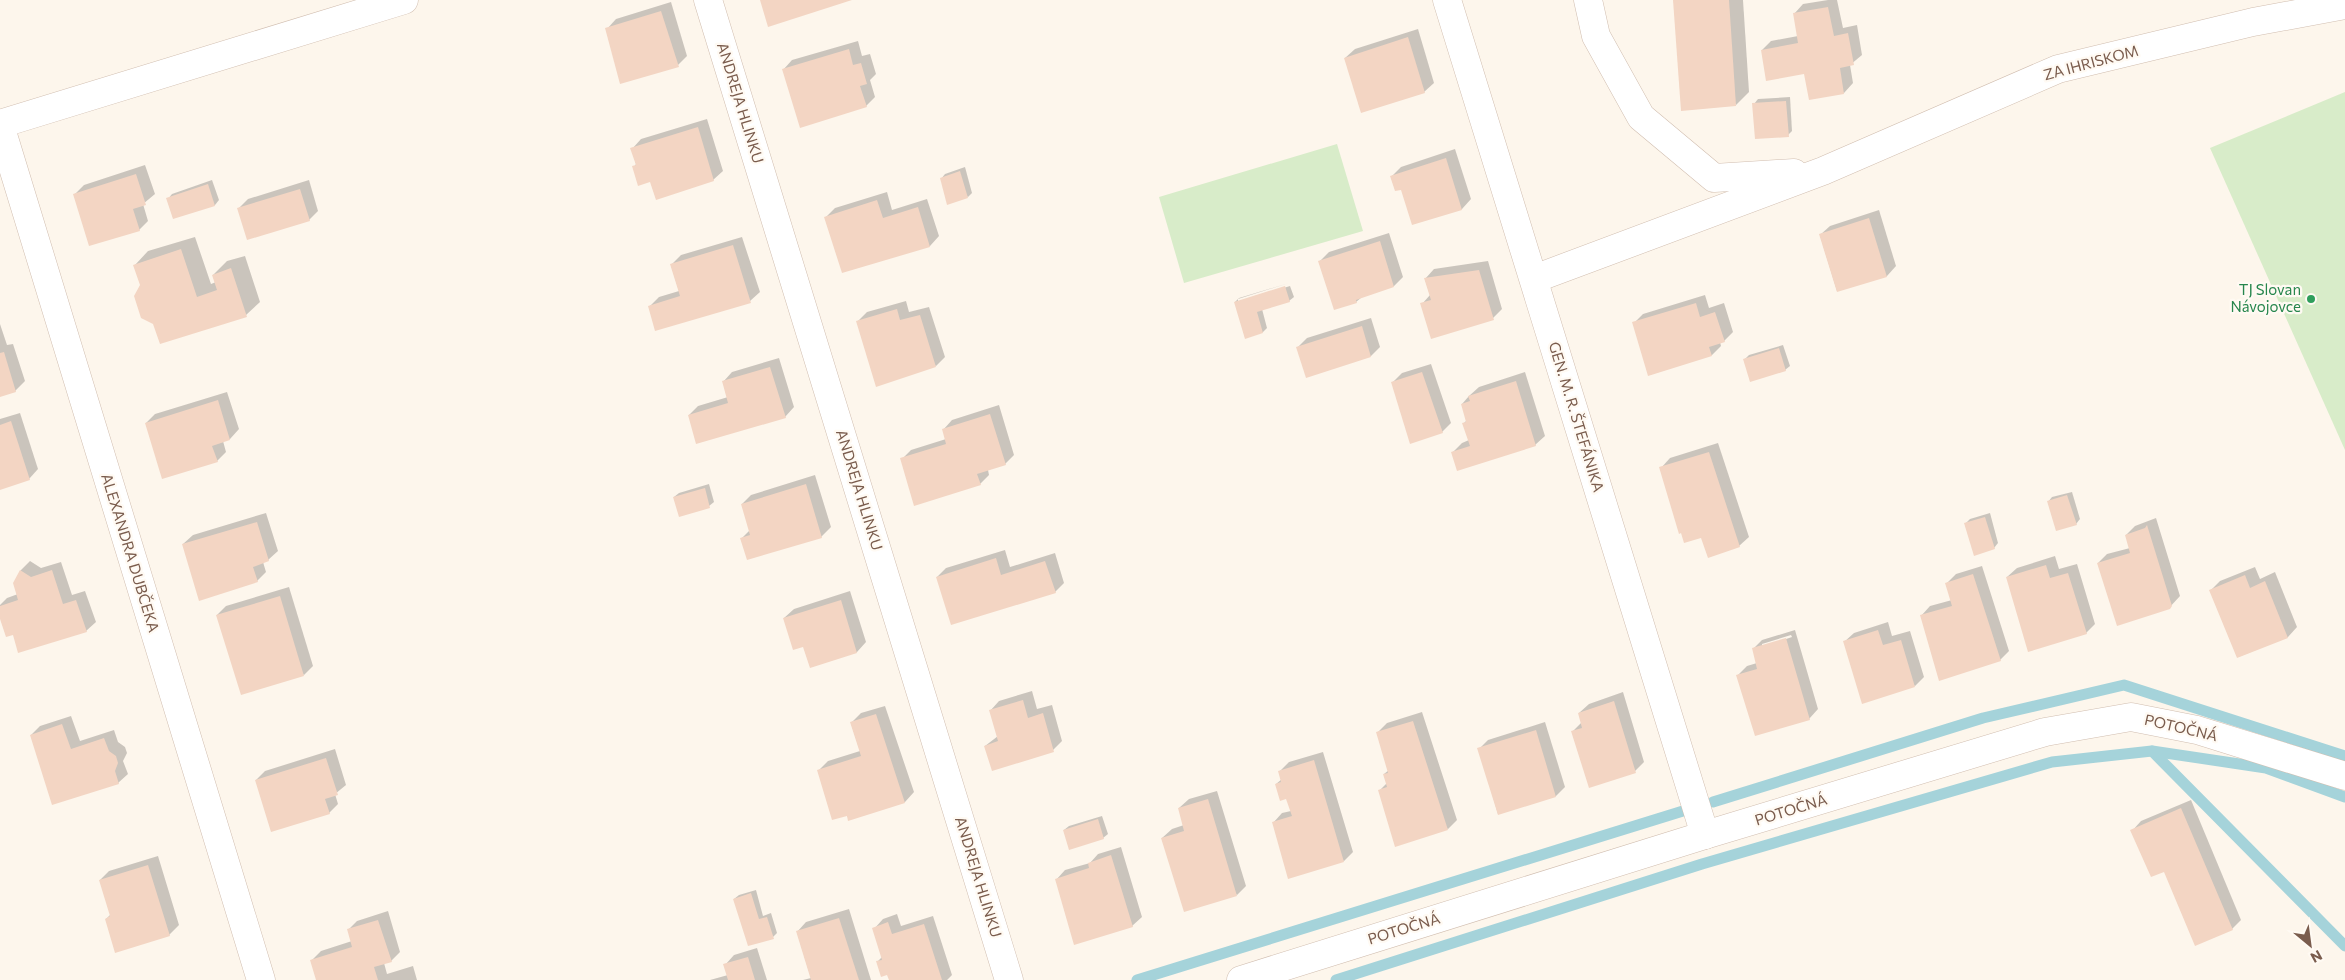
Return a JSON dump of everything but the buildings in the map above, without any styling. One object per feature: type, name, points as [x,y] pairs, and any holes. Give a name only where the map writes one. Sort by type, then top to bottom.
[{"type":"street","points":[[0,125],[404,0]]},
{"type":"street","name":"ANDREJA HLINKU","points":[[708,0],[1009,980]]},
{"type":"street","name":"GEN. M. R. ŠTEFÁNIKA","points":[[1447,0],[1705,835]]},
{"type":"street","points":[[1588,0],[1596,36],[1641,118],[1714,178],[1823,171]]},
{"type":"street","name":"ZA IHRISKOM","points":[[1534,278],[1823,171],[2058,69],[2252,22],[2345,5]]},
{"type":"street","name":"ALEXANDRA DUBČEKA","points":[[0,125],[261,980]]},
{"type":"street","name":"POTOČNÁ","points":[[1241,980],[1705,835],[2045,732],[2131,717],[2198,730],[2345,776]]},
{"type":"green space","name":"TJ Slovan Návojovce","points":[[2345,92],[2345,450],[2210,148]]},
{"type":"green space","points":[[1337,144],[1363,231],[1184,283],[1159,197]]},
{"type":"waterway","points":[[1713,802],[1983,718],[2124,685],[2345,756]]},
{"type":"waterway","points":[[2152,751],[2345,946]]},
{"type":"waterway","points":[[1336,980],[1702,864],[2052,762],[2152,751],[2266,768],[2345,797]]},
{"type":"waterway","points":[[1137,980],[1683,811]]},
{"type":"place","name":"TJ Slovan Návojovce","points":[[2311,299]]}]
